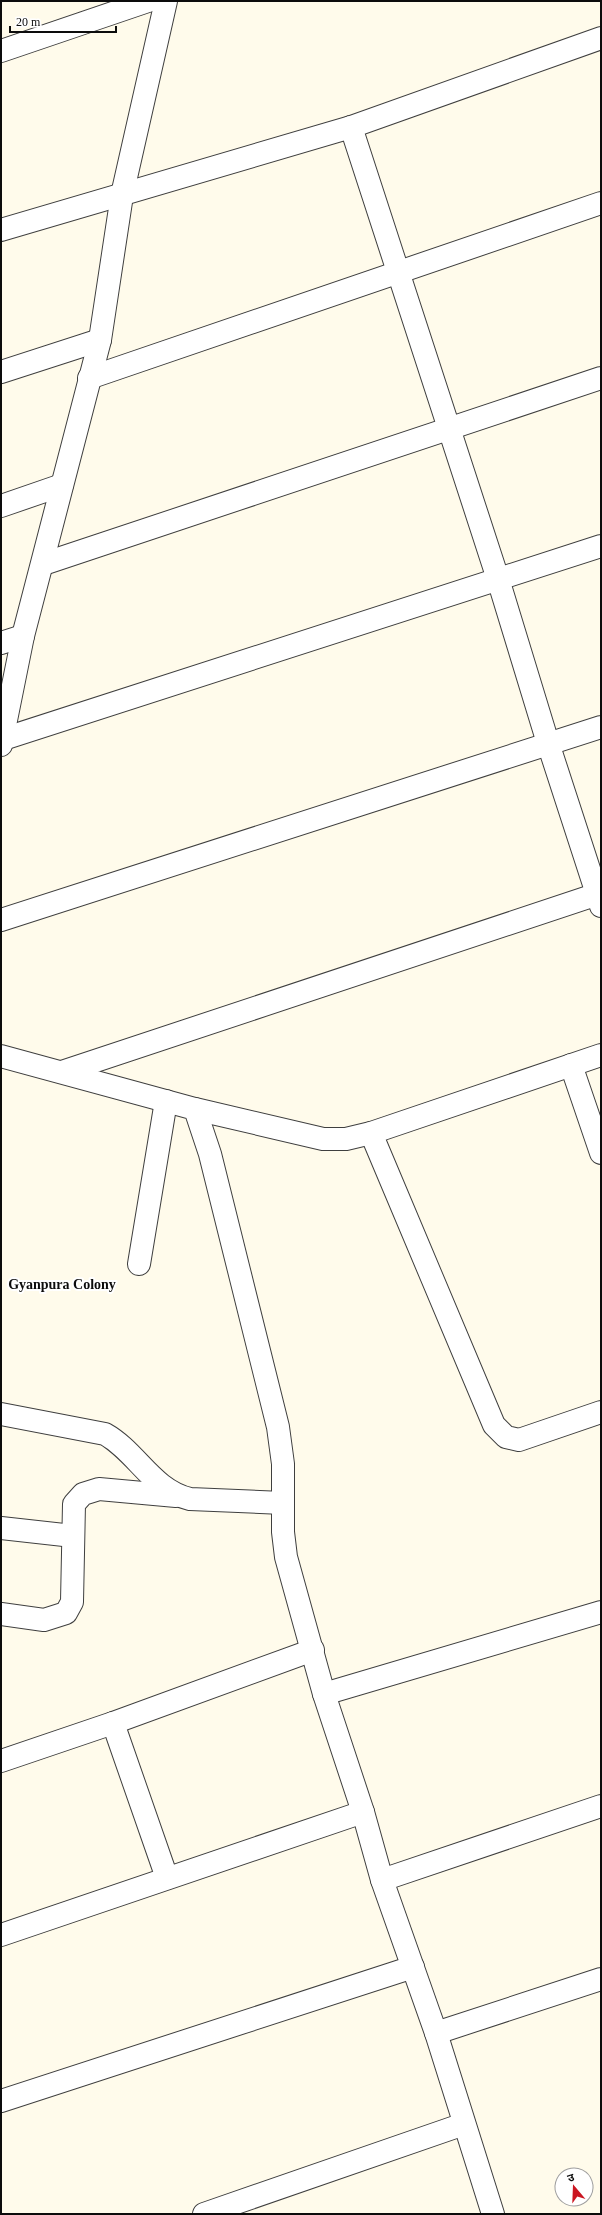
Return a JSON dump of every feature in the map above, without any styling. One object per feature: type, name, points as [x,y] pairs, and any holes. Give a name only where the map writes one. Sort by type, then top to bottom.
[{"type":"street","points":[[1,51],[148,1]]},
{"type":"street","points":[[166,1],[122,195],[100,340],[89,378],[43,564],[23,636],[2,742],[601,546]]},
{"type":"street","points":[[1,230],[351,127],[601,38]]},
{"type":"street","points":[[62,1072],[600,898],[548,743],[498,579],[351,127]]},
{"type":"street","points":[[89,378],[398,274],[601,203]]},
{"type":"street","points":[[1,372],[100,340]]},
{"type":"street","points":[[43,564],[449,430],[601,378]]},
{"type":"street","points":[[1,506],[62,486]]},
{"type":"street","points":[[1,643],[23,636]]},
{"type":"street","points":[[1,920],[601,727]]},
{"type":"street","points":[[1,1056],[195,1109],[323,1139],[346,1139],[371,1134],[601,1055]]},
{"type":"street","points":[[571,1065],[601,1152]]},
{"type":"street","points":[[139,1264],[166,1101]]},
{"type":"street","points":[[195,1109],[210,1154],[278,1427],[283,1464],[282,1532],[286,1557],[324,1694],[363,1812],[382,1880],[436,2033],[493,2214]]},
{"type":"street","points":[[371,1134],[494,1425],[506,1436],[519,1440],[601,1412]]},
{"type":"street","points":[[1,1414],[105,1434],[118,1441],[160,1486],[176,1496]]},
{"type":"street","points":[[1,1614],[44,1620],[66,1613],[72,1602],[74,1504],[83,1494],[99,1489],[176,1496],[190,1499],[283,1503]]},
{"type":"street","points":[[1,1528],[73,1536]]},
{"type":"street","points":[[324,1694],[601,1612]]},
{"type":"street","points":[[1,1761],[113,1723],[313,1650]]},
{"type":"street","points":[[113,1723],[167,1878]]},
{"type":"street","points":[[382,1880],[601,1806]]},
{"type":"street","points":[[1,1935],[363,1812]]},
{"type":"street","points":[[1,2101],[413,1967]]},
{"type":"street","points":[[436,2033],[601,1979]]},
{"type":"street","points":[[204,2214],[464,2124]]},
{"type":"district","name":"Gyanpura Colony","points":[[62,1284]]}]
